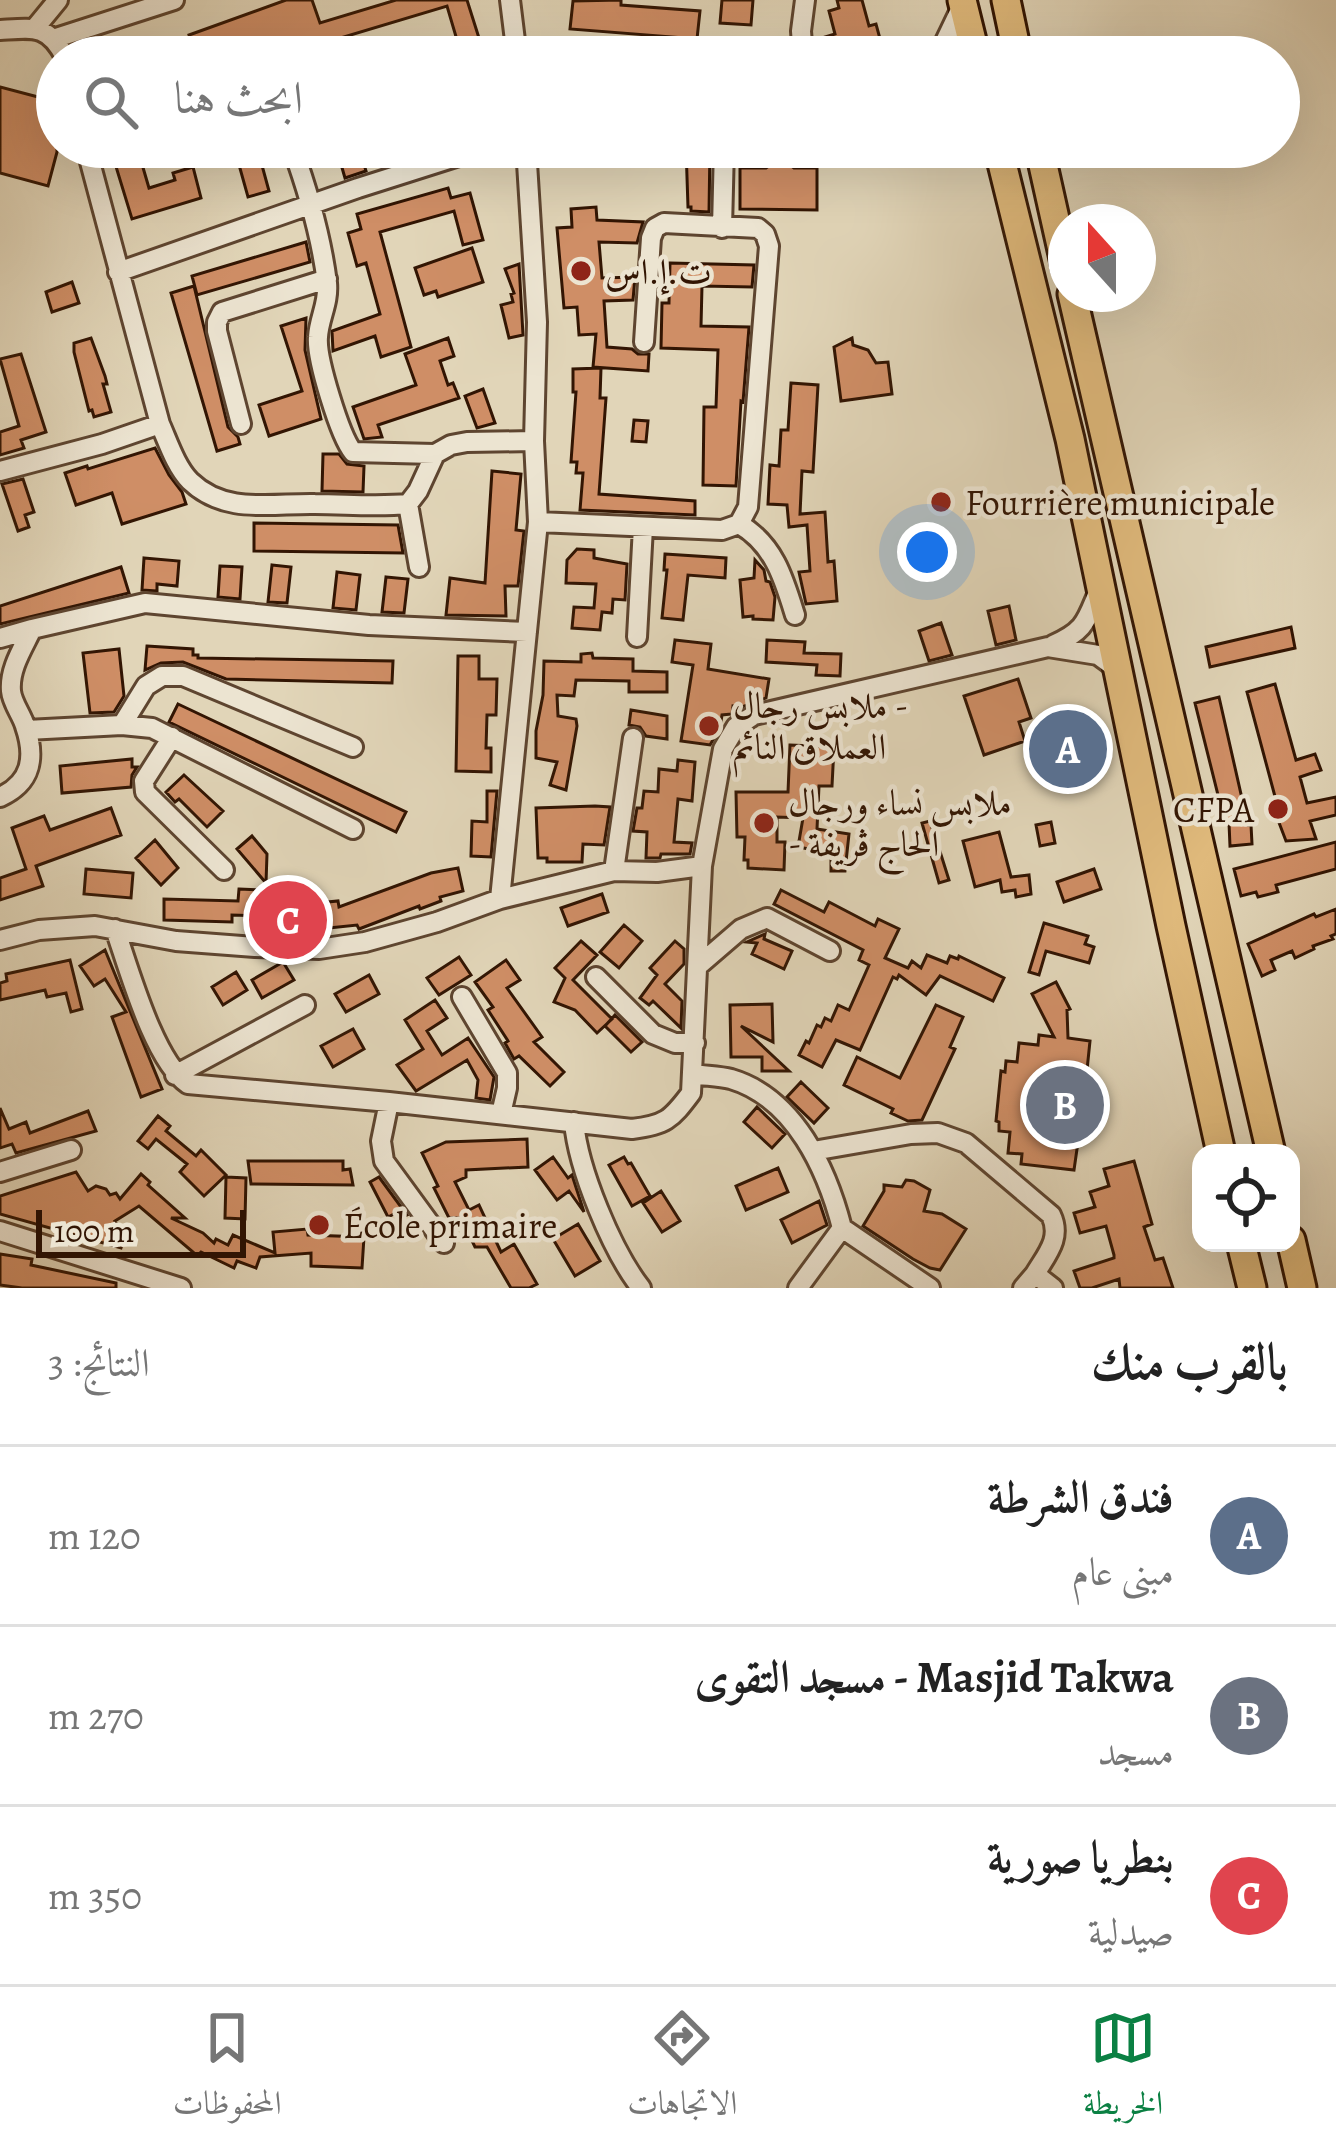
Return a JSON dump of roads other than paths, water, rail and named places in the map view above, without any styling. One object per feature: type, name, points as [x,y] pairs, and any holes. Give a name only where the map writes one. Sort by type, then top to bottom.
[{"type":"highway","points":[[1006,0],[1014,36]]},
{"type":"highway","points":[[962,2],[971,36]]},
{"type":"highway","points":[[1003,168],[1070,439],[1219,1144]]},
{"type":"highway","points":[[1044,168],[1052,204]]},
{"type":"highway","points":[[1076,312],[1269,1144]]},
{"type":"highway","points":[[1243,1252],[1252,1288]]},
{"type":"highway","points":[[1294,1252],[1302,1288]]},
{"type":"street","points":[[35,28],[58,0]]},
{"type":"street","points":[[62,36],[174,0]]},
{"type":"street","points":[[509,0],[514,36]]},
{"type":"street","points":[[801,36],[805,0]]},
{"type":"street","points":[[945,36],[962,2]]},
{"type":"street","points":[[0,30],[35,28],[52,36]]},
{"type":"street","points":[[91,168],[160,424],[187,479],[223,500],[259,507],[408,504]]},
{"type":"street","points":[[300,168],[313,205],[327,279],[318,350],[340,431],[352,452],[435,454],[467,442],[534,441]]},
{"type":"street","points":[[118,272],[424,168]]},
{"type":"street","points":[[500,899],[538,522],[537,322],[527,168]]},
{"type":"street","points":[[722,228],[723,168]]},
{"type":"street","points":[[538,522],[722,530],[740,524],[748,507],[769,247],[765,234],[758,228],[664,223],[655,227],[644,342]]},
{"type":"street","points":[[241,424],[217,331],[221,313],[327,279]]},
{"type":"street","points":[[0,471],[160,424]]},
{"type":"street","points":[[419,567],[408,504],[435,454]]},
{"type":"street","points":[[740,524],[768,547],[795,615]]},
{"type":"street","points":[[637,637],[643,526]]},
{"type":"street","points":[[116,929],[145,1016],[175,1075],[188,1084],[632,1129],[660,1126],[691,1093],[702,866],[723,749],[736,728],[754,715],[1048,647],[1084,626],[1100,588]]},
{"type":"street","points":[[0,638],[145,603],[369,625],[527,632]]},
{"type":"street","points":[[0,796],[20,786],[30,772],[27,730],[11,693],[15,666],[32,628]]},
{"type":"street","points":[[1048,647],[1098,655],[1117,668]]},
{"type":"street","points":[[122,725],[146,686],[162,676],[184,676],[353,747]]},
{"type":"street","points":[[27,730],[152,728],[353,829]]},
{"type":"street","points":[[172,737],[144,781],[145,792],[224,870]]},
{"type":"street","points":[[614,871],[633,738]]},
{"type":"street","points":[[0,940],[39,929],[95,926],[176,941],[319,949],[365,942],[500,899],[614,871],[702,866]]},
{"type":"street","points":[[698,966],[741,928],[767,918],[830,951]]},
{"type":"street","points":[[596,977],[653,1034],[675,1043],[695,1043]]},
{"type":"street","points":[[462,998],[507,1073],[501,1114]]},
{"type":"street","points":[[175,1075],[305,1005]]},
{"type":"street","points":[[693,1074],[732,1079],[763,1094],[813,1150],[842,1228],[929,1288]]},
{"type":"street","points":[[389,1102],[381,1141],[384,1161],[444,1243]]},
{"type":"street","points":[[574,1122],[585,1174],[626,1269],[641,1288]]},
{"type":"street","points":[[813,1150],[911,1134],[938,1133],[966,1143],[1052,1216],[1056,1238],[1029,1281],[1053,1288]]},
{"type":"street","points":[[0,1172],[70,1150]]},
{"type":"street","points":[[798,1288],[842,1228]]},
{"type":"street","points":[[0,1231],[182,1288]]},
{"type":"place","name":"ت.إ.اس","points":[[581,271]]},
{"type":"place","name":"Fourrière municipale","points":[[941,502]]},
{"type":"place","name":"ملابس رجال - العملاق النائم","points":[[709,726]]},
{"type":"place","name":"فندق الشرطة","points":[[1068,749]]},
{"type":"place","name":"CFPA","points":[[1278,809]]},
{"type":"place","name":"ملابس نساء ورجال - الحاج ڨريفة","points":[[764,823]]},
{"type":"place","name":"بنطريا صورية","points":[[288,920]]},
{"type":"place","name":"Masjid Takwa - مسجد التقوى","points":[[1065,1105]]},
{"type":"place","name":"École primaire","points":[[319,1225]]}]
